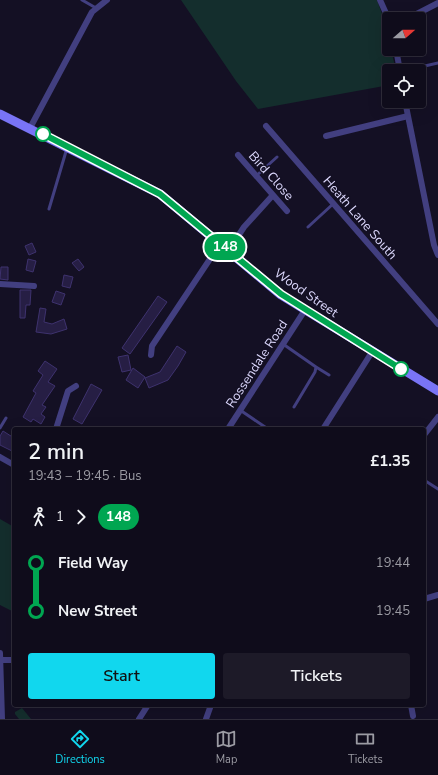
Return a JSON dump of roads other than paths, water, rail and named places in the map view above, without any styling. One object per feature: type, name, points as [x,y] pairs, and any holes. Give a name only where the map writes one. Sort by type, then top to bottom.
[{"type":"street","points":[[30,128],[92,12],[107,0]]},
{"type":"street","points":[[380,0],[385,12]]},
{"type":"street","points":[[421,12],[438,3]]},
{"type":"street","points":[[406,108],[415,158],[438,255]]},
{"type":"street","name":"Wood Street","points":[[0,114],[68,146],[160,194],[281,294],[372,352],[438,391]]},
{"type":"street","points":[[326,136],[408,116]]},
{"type":"street","name":"Heath Lane South","points":[[266,126],[438,324]]},
{"type":"street","name":"Bird Close","points":[[238,155],[288,211]]},
{"type":"street","points":[[229,250],[244,228],[273,195]]},
{"type":"street","points":[[151,355],[152,346],[220,244]]},
{"type":"street","points":[[0,284],[34,286]]},
{"type":"street","name":"Rossendale Road","points":[[229,427],[305,310]]},
{"type":"street","points":[[324,427],[372,352]]},
{"type":"street","points":[[57,427],[68,391],[76,386]]},
{"type":"street","points":[[426,432],[438,417]]},
{"type":"street","points":[[0,457],[12,464]]},
{"type":"street","points":[[426,598],[438,595]]},
{"type":"street","points":[[0,653],[2,660],[2,719]]},
{"type":"street","points":[[2,660],[12,660]]},
{"type":"street","points":[[139,719],[147,707]]},
{"type":"street","points":[[206,719],[210,707]]},
{"type":"street","points":[[412,707],[413,716]]},
{"type":"lane","points":[[82,0],[96,8]]},
{"type":"lane","points":[[426,66],[438,63]]},
{"type":"lane","points":[[49,209],[68,146]]},
{"type":"lane","points":[[256,176],[277,157]]},
{"type":"lane","points":[[308,228],[333,204]]},
{"type":"lane","points":[[282,344],[329,374]]},
{"type":"lane","points":[[294,407],[315,372],[316,367]]},
{"type":"lane","points":[[240,410],[265,427]]},
{"type":"lane","points":[[0,428],[6,418]]},
{"type":"lane","points":[[426,481],[438,489]]}]
